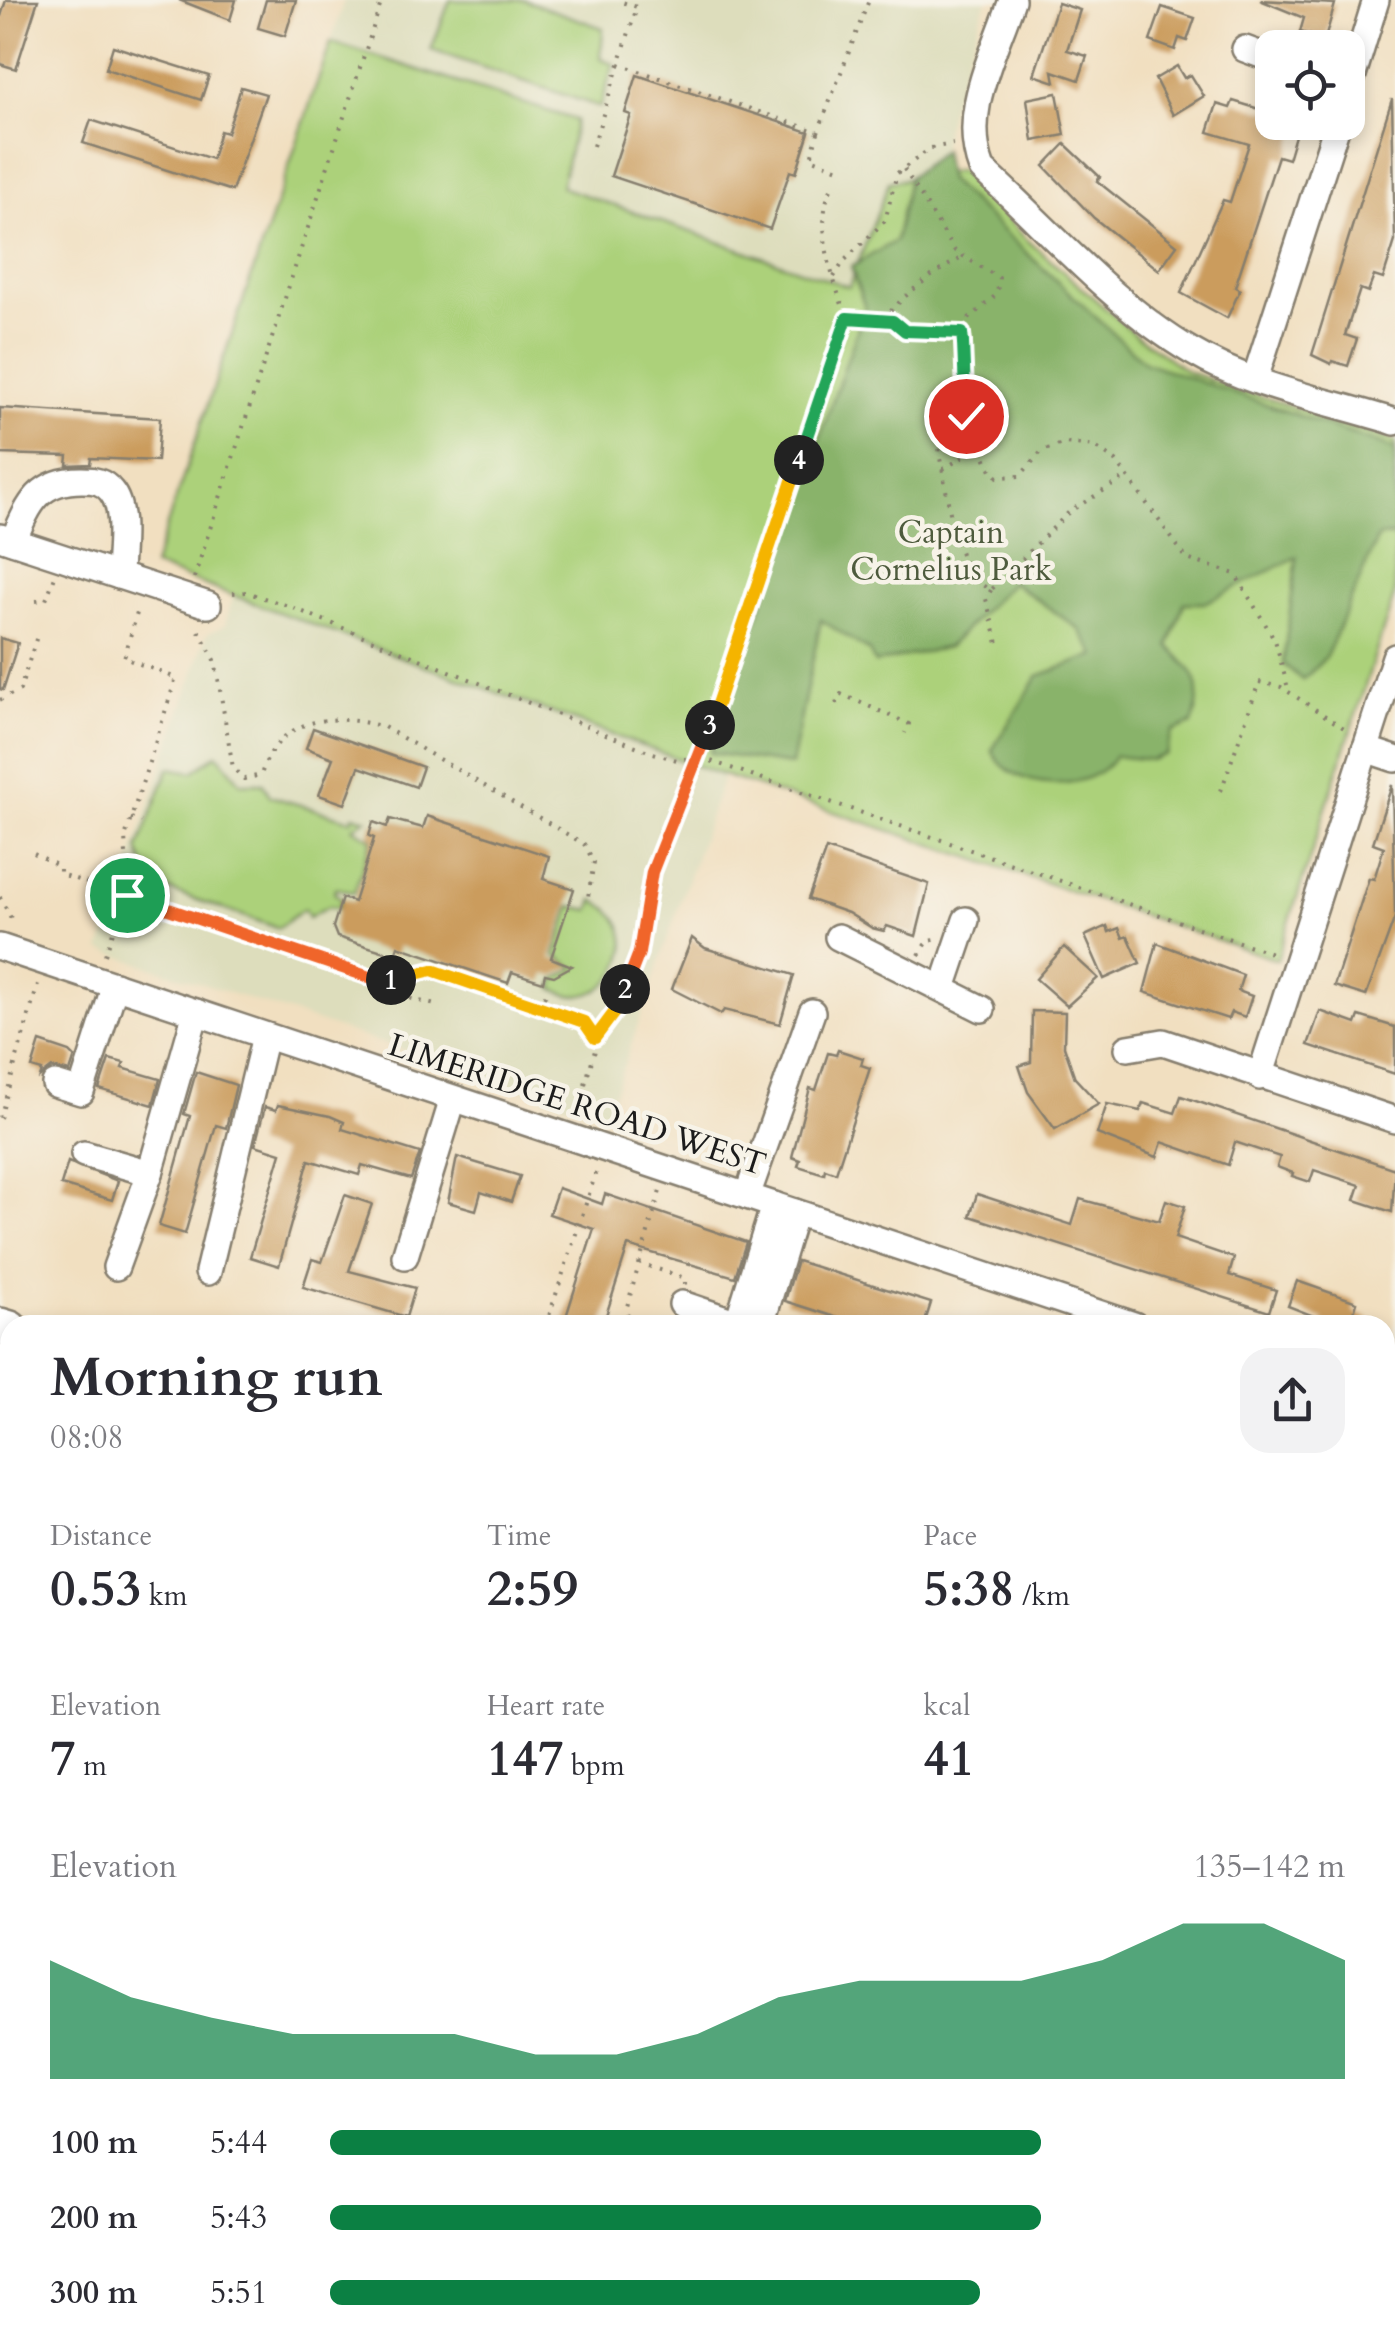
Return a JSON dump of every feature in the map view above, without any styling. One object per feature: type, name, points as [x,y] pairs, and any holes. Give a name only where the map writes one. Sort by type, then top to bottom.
[{"type":"street","points":[[1012,0],[972,116],[973,140],[982,169],[1149,322],[1193,352],[1256,379],[1395,422]]},
{"type":"street","points":[[1365,35],[1376,0]]},
{"type":"street","points":[[1244,49],[1255,53]]},
{"type":"street","points":[[1256,379],[1332,140]]},
{"type":"street","points":[[119,576],[120,520],[112,492],[97,480],[61,480],[38,490],[6,539],[119,576],[208,605]]},
{"type":"street","points":[[1260,1077],[1395,656]]},
{"type":"street","points":[[1366,745],[1395,759]]},
{"type":"street","points":[[944,988],[966,920]]},
{"type":"street","name":"LIMERIDGE ROAD WEST","points":[[7,936],[115,985],[1100,1315]]},
{"type":"street","points":[[838,937],[982,1009]]},
{"type":"street","points":[[55,1084],[81,1092],[115,985]]},
{"type":"street","points":[[116,1267],[150,1173],[196,1012]]},
{"type":"street","points":[[747,1196],[812,1012]]},
{"type":"street","points":[[208,1272],[265,1036]]},
{"type":"street","points":[[1128,1048],[1163,1042],[1395,1120]]},
{"type":"street","points":[[405,1256],[453,1098]]},
{"type":"street","points":[[84,1154],[150,1173]]},
{"type":"street","points":[[749,1315],[784,1209]]},
{"type":"street","points":[[682,1304],[717,1315]]},
{"type":"path","points":[[194,578],[382,0]]},
{"type":"path","points":[[593,146],[637,7],[616,0]]},
{"type":"path","points":[[839,169],[811,158],[869,0]]},
{"type":"path","points":[[619,64],[818,132]]},
{"type":"path","points":[[834,277],[844,260],[886,221],[897,173],[931,148],[973,140]]},
{"type":"path","points":[[904,169],[956,250],[990,270],[1000,286],[988,305],[969,319],[962,333],[966,416],[979,448],[998,477],[1020,476],[1042,451],[1065,443],[1094,446],[1128,476],[1187,559],[1234,574],[1275,640],[1289,692]]},
{"type":"path","points":[[569,1137],[594,1056],[595,1038],[616,1010],[639,953],[652,872],[699,756],[847,318],[834,277],[824,222],[825,199],[833,185]]},
{"type":"path","points":[[962,333],[905,331],[893,321],[890,312],[908,289],[926,285],[942,268],[966,256]]},
{"type":"path","points":[[847,318],[893,321]]},
{"type":"path","points":[[966,416],[955,433],[940,443],[942,469],[961,554],[981,586],[990,590]]},
{"type":"path","points":[[942,469],[979,448]]},
{"type":"path","points":[[999,646],[986,600],[990,590],[1070,511],[1128,476]]},
{"type":"path","points":[[36,601],[46,600],[52,594],[56,578],[51,568]]},
{"type":"path","points":[[233,593],[246,592],[291,607],[653,754],[677,760],[699,756],[1296,962]]},
{"type":"path","points":[[105,956],[128,892],[122,851],[176,678],[124,658],[142,598]]},
{"type":"path","points":[[199,631],[215,660],[233,768],[244,779],[261,775],[267,755],[296,727],[340,719],[384,728],[584,844],[594,862],[588,897]]},
{"type":"path","points":[[0,700],[20,690],[37,636]]},
{"type":"path","points":[[1221,790],[1257,684],[1289,692],[1366,745]]},
{"type":"path","points":[[836,704],[840,694],[910,724],[905,733]]},
{"type":"path","points":[[859,712],[862,704]]},
{"type":"path","points":[[131,818],[141,822]]},
{"type":"path","points":[[34,853],[60,868],[60,874],[128,892],[384,982],[408,998],[439,1006]]},
{"type":"path","points":[[128,892],[150,876]]},
{"type":"path","points":[[0,897],[7,936]]},
{"type":"path","points":[[384,982],[432,970],[584,1022],[595,1038]]},
{"type":"path","points":[[0,1118],[38,984]]},
{"type":"path","points":[[541,1008],[547,990]]},
{"type":"path","points":[[550,1315],[604,1149]]},
{"type":"path","points":[[628,1315],[626,1310],[666,1170]]},
{"type":"path","points":[[639,1263],[685,1278],[682,1304]]},
{"type":"shaded area","points":[[344,0],[987,0],[949,111],[936,174],[889,182],[850,287],[560,187],[575,120],[331,42]]},
{"type":"shaded area","points":[[233,596],[724,775],[606,1117],[100,950],[207,634],[225,625]]},
{"type":"green space","points":[[450,0],[524,0],[603,28],[601,58],[614,64],[600,107],[431,50]]},
{"type":"green space","name":"Captain Cornelius Park","points":[[331,42],[576,120],[561,187],[849,287],[889,182],[961,170],[1025,238],[1136,335],[1188,372],[1395,441],[1395,593],[1277,960],[705,769],[153,566]]},
{"type":"green space","points":[[943,150],[948,180],[1144,362],[1395,449],[1395,536],[1378,537],[1326,657],[1303,680],[1283,664],[1297,557],[1204,603],[1184,603],[1169,646],[1196,681],[1196,711],[1192,724],[1172,732],[1166,754],[1151,760],[1115,756],[1089,777],[1052,783],[1033,781],[1002,764],[992,750],[1038,676],[1096,655],[1079,629],[1012,582],[948,647],[875,663],[869,651],[821,620],[791,765],[710,753],[865,308],[851,267],[895,241],[909,177]]},
{"type":"green space","points":[[217,754],[241,783],[263,783],[270,796],[351,820],[353,815],[366,819],[353,828],[372,839],[354,893],[336,888],[334,893],[341,898],[338,909],[329,906],[308,917],[304,909],[278,928],[151,884],[138,849],[169,768],[193,772]]},
{"type":"green space","points":[[594,900],[614,915],[623,933],[624,952],[618,970],[606,984],[590,993],[572,995],[553,988],[556,979],[575,968],[555,955],[571,906],[590,910]]},
{"type":"building","points":[[6,0],[38,0],[16,69],[0,64],[0,19]]},
{"type":"building","points":[[179,0],[236,0],[230,20]]},
{"type":"building","points":[[266,0],[296,0],[285,36],[258,28]]},
{"type":"building","points":[[1260,0],[1335,4],[1328,30],[1301,30],[1304,18]]},
{"type":"building","points":[[1058,3],[1080,10],[1067,50],[1087,56],[1079,80],[1053,71],[1055,82],[1034,75]]},
{"type":"building","points":[[1162,7],[1195,18],[1187,41],[1179,38],[1175,50],[1150,41]]},
{"type":"building","points":[[113,46],[209,76],[201,100],[106,69]]},
{"type":"building","points":[[1177,66],[1184,78],[1191,75],[1204,96],[1173,115],[1155,79]]},
{"type":"building","points":[[637,75],[809,132],[796,173],[790,171],[770,229],[611,176],[631,115],[625,113]]},
{"type":"building","points":[[241,87],[266,94],[232,191],[83,143],[91,120],[212,159],[220,131],[227,133]]},
{"type":"building","points":[[1057,93],[1065,135],[1033,141],[1027,99]]},
{"type":"building","points":[[1392,99],[1395,241],[1383,279],[1374,276],[1368,292],[1360,289],[1345,335],[1357,339],[1348,366],[1332,361],[1331,364],[1312,355]]},
{"type":"building","points":[[1233,101],[1255,108],[1255,140],[1294,140],[1288,159],[1278,156],[1235,287],[1240,290],[1227,318],[1181,293],[1223,200],[1230,202],[1249,144],[1208,132],[1217,104],[1230,108]]},
{"type":"building","points":[[1065,144],[1100,177],[1097,181],[1177,245],[1159,270],[1094,218],[1044,166]]},
{"type":"building","points":[[0,408],[160,418],[157,461],[91,458],[90,464],[67,465],[68,456],[0,454]]},
{"type":"building","points":[[0,638],[18,643],[3,690],[0,689]]},
{"type":"building","points":[[313,728],[423,767],[416,787],[359,767],[345,804],[319,795],[333,758],[306,748]]},
{"type":"building","points":[[1392,785],[1395,917],[1366,996],[1334,986],[1369,878],[1374,879],[1384,847],[1373,843]]},
{"type":"building","points":[[427,816],[549,856],[543,879],[574,889],[551,958],[572,966],[554,976],[545,974],[543,982],[512,972],[508,983],[398,946],[395,955],[337,937],[333,927],[342,898],[354,902],[374,838],[369,836],[373,822],[387,827],[390,819],[423,828]]},
{"type":"building","points":[[826,849],[929,884],[916,936],[887,926],[884,931],[872,928],[848,913],[808,899]]},
{"type":"building","points":[[1107,926],[1109,932],[1119,928],[1123,938],[1128,936],[1140,963],[1104,979],[1085,936]]},
{"type":"building","points":[[692,938],[705,948],[794,975],[780,1024],[724,1010],[721,1014],[672,989]]},
{"type":"building","points":[[1157,943],[1243,975],[1238,991],[1252,996],[1245,1017],[1231,1012],[1228,1019],[1144,992]]},
{"type":"building","points":[[1064,947],[1098,978],[1067,1006],[1036,979]]},
{"type":"building","points":[[1032,1011],[1065,1012],[1064,1046],[1075,1078],[1099,1104],[1055,1129],[1028,1092],[1019,1066],[1031,1062]]},
{"type":"building","points":[[1320,1011],[1356,1024],[1359,1016],[1395,1027],[1395,1074],[1308,1045]]},
{"type":"building","points":[[40,1042],[75,1057],[70,1072],[52,1068],[40,1077],[42,1071],[32,1068]]},
{"type":"building","points":[[838,1050],[863,1058],[861,1065],[870,1068],[836,1173],[825,1169],[824,1174],[798,1166],[800,1160],[792,1157],[810,1088],[816,1090],[828,1053],[836,1055]]},
{"type":"building","points":[[109,1059],[124,1063],[122,1068],[160,1079],[153,1105],[99,1089]]},
{"type":"building","points":[[196,1072],[236,1085],[226,1128],[216,1125],[185,1234],[159,1226],[190,1116],[184,1114]]},
{"type":"building","points":[[1181,1096],[1395,1169],[1392,1212],[1355,1200],[1360,1185],[1314,1170],[1310,1182],[1292,1176],[1293,1173],[1277,1167],[1280,1157],[1235,1142],[1228,1165],[1162,1142],[1157,1157],[1097,1134],[1107,1104],[1140,1111],[1143,1103],[1175,1113]]},
{"type":"building","points":[[278,1105],[330,1116],[344,1122],[342,1129],[420,1153],[411,1179],[362,1165],[359,1175],[309,1160],[279,1266],[250,1257],[281,1153],[255,1145],[265,1107],[276,1110]]},
{"type":"building","points":[[457,1157],[520,1176],[511,1202],[481,1192],[476,1210],[448,1202]]},
{"type":"building","points":[[68,1162],[118,1181],[112,1200],[61,1185]]},
{"type":"building","points":[[558,1188],[602,1204],[605,1194],[746,1242],[735,1277],[628,1246],[606,1315],[567,1315],[594,1229],[549,1214]]},
{"type":"building","points":[[977,1194],[1072,1225],[1080,1199],[1159,1221],[1166,1200],[1185,1206],[1175,1238],[1234,1258],[1229,1275],[1276,1290],[1269,1312],[970,1216]]},
{"type":"building","points":[[345,1195],[372,1204],[349,1271],[415,1288],[407,1315],[303,1287],[312,1259],[322,1262]]},
{"type":"building","points":[[797,1261],[931,1303],[927,1315],[829,1315],[785,1301]]},
{"type":"building","points":[[1297,1281],[1357,1302],[1354,1312],[1360,1315],[1311,1315],[1288,1306]]},
{"type":"route","points":[[127,895],[384,982],[432,970],[584,1022],[595,1038],[616,1010],[639,953],[652,872],[699,756],[847,318],[893,321],[905,331],[962,333],[966,416]]}]
